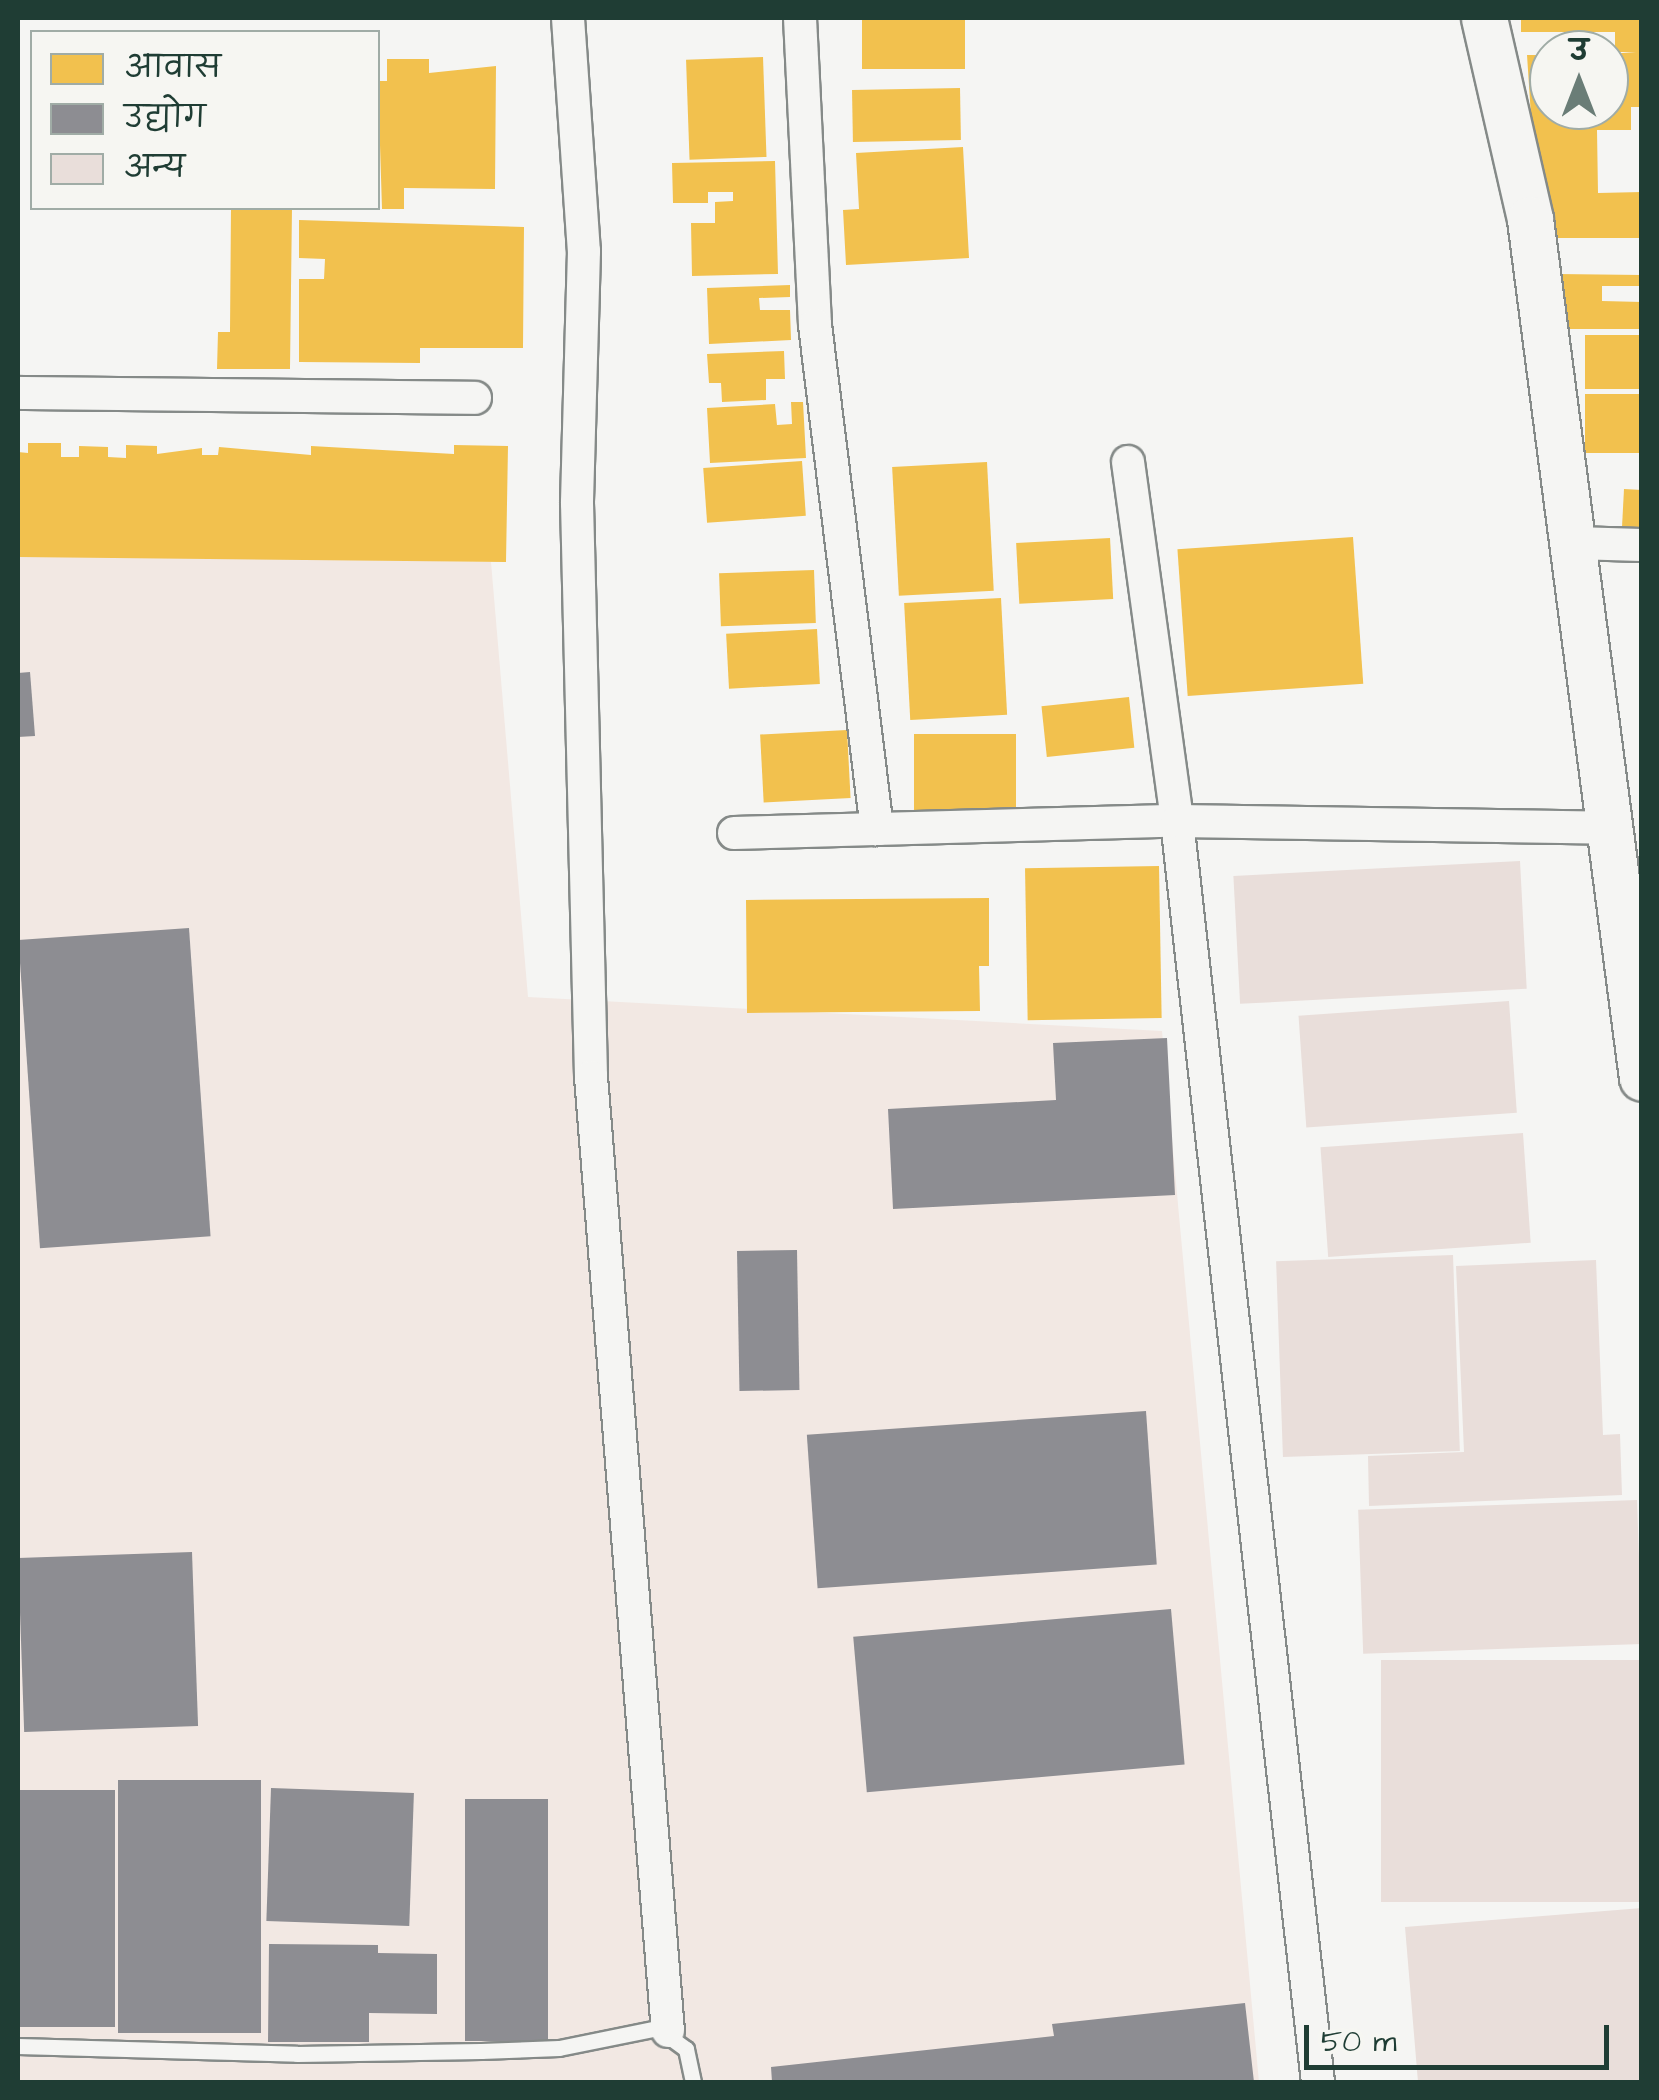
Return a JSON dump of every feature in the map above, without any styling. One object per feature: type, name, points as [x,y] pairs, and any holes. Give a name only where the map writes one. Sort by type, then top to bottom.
[{"type":"street","points":[[568,18],[584,251],[577,503],[591,1077],[668,2032]]},
{"type":"street","points":[[800,18],[815,325],[877,830]]},
{"type":"street","points":[[1484,18],[1530,219],[1609,828],[1632,934],[1642,1078]]},
{"type":"street","points":[[18,393],[475,398]]},
{"type":"street","points":[[1128,462],[1177,821],[1318,2082]]},
{"type":"street","points":[[1574,543],[1642,545]]},
{"type":"street","points":[[734,833],[1177,821],[1609,828]]},
{"type":"lane","points":[[18,2046],[431,2052],[560,2048],[648,2028],[668,2032],[686,2049],[693,2082]]},
{"type":"shaded area","points":[[18,554],[491,562],[528,997],[1162,1031],[1259,2082],[18,2082]]},
{"type":"building: आवास","points":[[862,18],[965,18],[965,69],[862,69]]},
{"type":"building: आवास","points":[[1521,18],[1642,18],[1642,107],[1631,107],[1631,130],[1629,53],[1636,52],[1629,52],[1629,30],[1521,32]]},
{"type":"building: आवास","points":[[763,57],[766,157],[690,160],[686,60]]},
{"type":"building: आवास","points":[[387,59],[429,59],[429,73],[496,66],[495,189],[404,188],[404,209],[382,209],[380,81],[387,81]]},
{"type":"building: आवास","points":[[960,88],[961,140],[853,142],[852,90]]},
{"type":"building: आवास","points":[[1532,130],[1597,130],[1598,193],[1642,192],[1642,238],[1539,238]]},
{"type":"building: आवास","points":[[963,147],[969,258],[846,265],[843,210],[859,209],[856,153]]},
{"type":"building: आवास","points":[[775,161],[778,274],[692,276],[691,223],[715,223],[715,202],[733,201],[733,192],[708,192],[708,203],[673,203],[672,163]]},
{"type":"building: आवास","points":[[231,210],[292,210],[290,369],[217,369],[218,332],[230,332]]},
{"type":"building: आवास","points":[[299,220],[524,227],[523,348],[420,348],[420,363],[299,362],[299,279],[324,279],[325,259],[299,258]]},
{"type":"building: आवास","points":[[1557,274],[1642,275],[1642,286],[1602,286],[1602,301],[1642,302],[1642,329],[1566,329]]},
{"type":"building: आवास","points":[[790,285],[790,297],[759,298],[760,310],[790,310],[791,340],[709,344],[707,288]]},
{"type":"building: आवास","points":[[1585,335],[1642,335],[1642,389],[1585,389]]},
{"type":"building: आवास","points":[[784,351],[785,379],[766,379],[766,400],[722,402],[721,383],[709,383],[707,354]]},
{"type":"building: आवास","points":[[1585,394],[1642,394],[1642,453],[1585,453]]},
{"type":"building: आवास","points":[[791,402],[803,402],[806,458],[710,463],[707,408],[775,404],[777,425],[792,424]]},
{"type":"building: आवास","points":[[28,443],[61,443],[61,457],[79,457],[79,446],[108,447],[108,457],[126,458],[126,445],[157,446],[157,454],[202,448],[202,455],[218,455],[219,447],[311,455],[311,446],[454,454],[454,445],[508,446],[506,562],[18,557],[18,452],[28,453]]},
{"type":"building: आवास","points":[[802,461],[806,516],[707,523],[703,468]]},
{"type":"building: आवास","points":[[987,462],[994,591],[899,596],[892,467]]},
{"type":"building: आवास","points":[[1624,489],[1642,490],[1640,537],[1622,536]]},
{"type":"building: आवास","points":[[1353,537],[1363,684],[1188,696],[1177,549]]},
{"type":"building: आवास","points":[[1110,538],[1113,599],[1019,604],[1016,543]]},
{"type":"building: आवास","points":[[814,570],[816,623],[721,626],[719,573]]},
{"type":"building: आवास","points":[[1001,598],[1007,715],[910,720],[904,603]]},
{"type":"building: आवास","points":[[817,629],[820,684],[729,689],[726,634]]},
{"type":"building: आवास","points":[[1129,697],[1134,748],[1047,757],[1041,706]]},
{"type":"building: आवास","points":[[847,730],[851,798],[764,802],[760,735]]},
{"type":"building: आवास","points":[[914,734],[1016,734],[1016,811],[914,811]]},
{"type":"building: आवास","points":[[1159,866],[1162,1018],[1028,1020],[1025,868]]},
{"type":"building: आवास","points":[[989,898],[989,966],[979,966],[980,1011],[747,1013],[746,900]]},
{"type":"building: उद्योग","points":[[30,672],[35,736],[18,737],[18,673]]},
{"type":"building: उद्योग","points":[[189,928],[211,1236],[40,1248],[18,940]]},
{"type":"building: उद्योग","points":[[1167,1038],[1175,1195],[893,1209],[888,1109],[1056,1100],[1053,1043]]},
{"type":"building: उद्योग","points":[[797,1250],[799,1390],[739,1391],[737,1251]]},
{"type":"building: उद्योग","points":[[1146,1411],[1157,1565],[818,1588],[807,1435]]},
{"type":"building: उद्योग","points":[[192,1552],[198,1726],[24,1732],[18,1558]]},
{"type":"building: उद्योग","points":[[1171,1609],[1185,1764],[867,1792],[853,1637]]},
{"type":"building: उद्योग","points":[[118,1780],[261,1780],[261,2033],[118,2033]]},
{"type":"building: उद्योग","points":[[271,1788],[414,1793],[409,1926],[266,1921]]},
{"type":"building: उद्योग","points":[[18,1790],[115,1790],[115,2027],[18,2027]]},
{"type":"building: उद्योग","points":[[465,1799],[548,1799],[548,2041],[465,2041]]},
{"type":"building: उद्योग","points":[[269,1944],[378,1945],[378,1953],[437,1954],[437,2014],[369,2013],[369,2042],[268,2042]]},
{"type":"building: उद्योग","points":[[1245,2003],[1254,2082],[772,2082],[771,2067],[1054,2036],[1052,2024]]},
{"type":"building: अन्य","points":[[1520,861],[1527,989],[1240,1004],[1233,876]]},
{"type":"building: अन्य","points":[[1509,1001],[1517,1113],[1306,1127],[1299,1016]]},
{"type":"building: अन्य","points":[[1523,1133],[1531,1243],[1328,1257],[1320,1147]]},
{"type":"building: अन्य","points":[[1453,1255],[1460,1451],[1283,1457],[1276,1261]]},
{"type":"building: अन्य","points":[[1596,1260],[1603,1435],[1620,1434],[1622,1495],[1369,1506],[1368,1456],[1464,1452],[1456,1266]]},
{"type":"building: अन्य","points":[[1637,1500],[1642,1644],[1363,1654],[1358,1510]]},
{"type":"building: अन्य","points":[[1381,1660],[1642,1660],[1642,1902],[1381,1902]]},
{"type":"building: अन्य","points":[[1642,1908],[1642,2082],[1418,2082],[1405,1927]]}]
